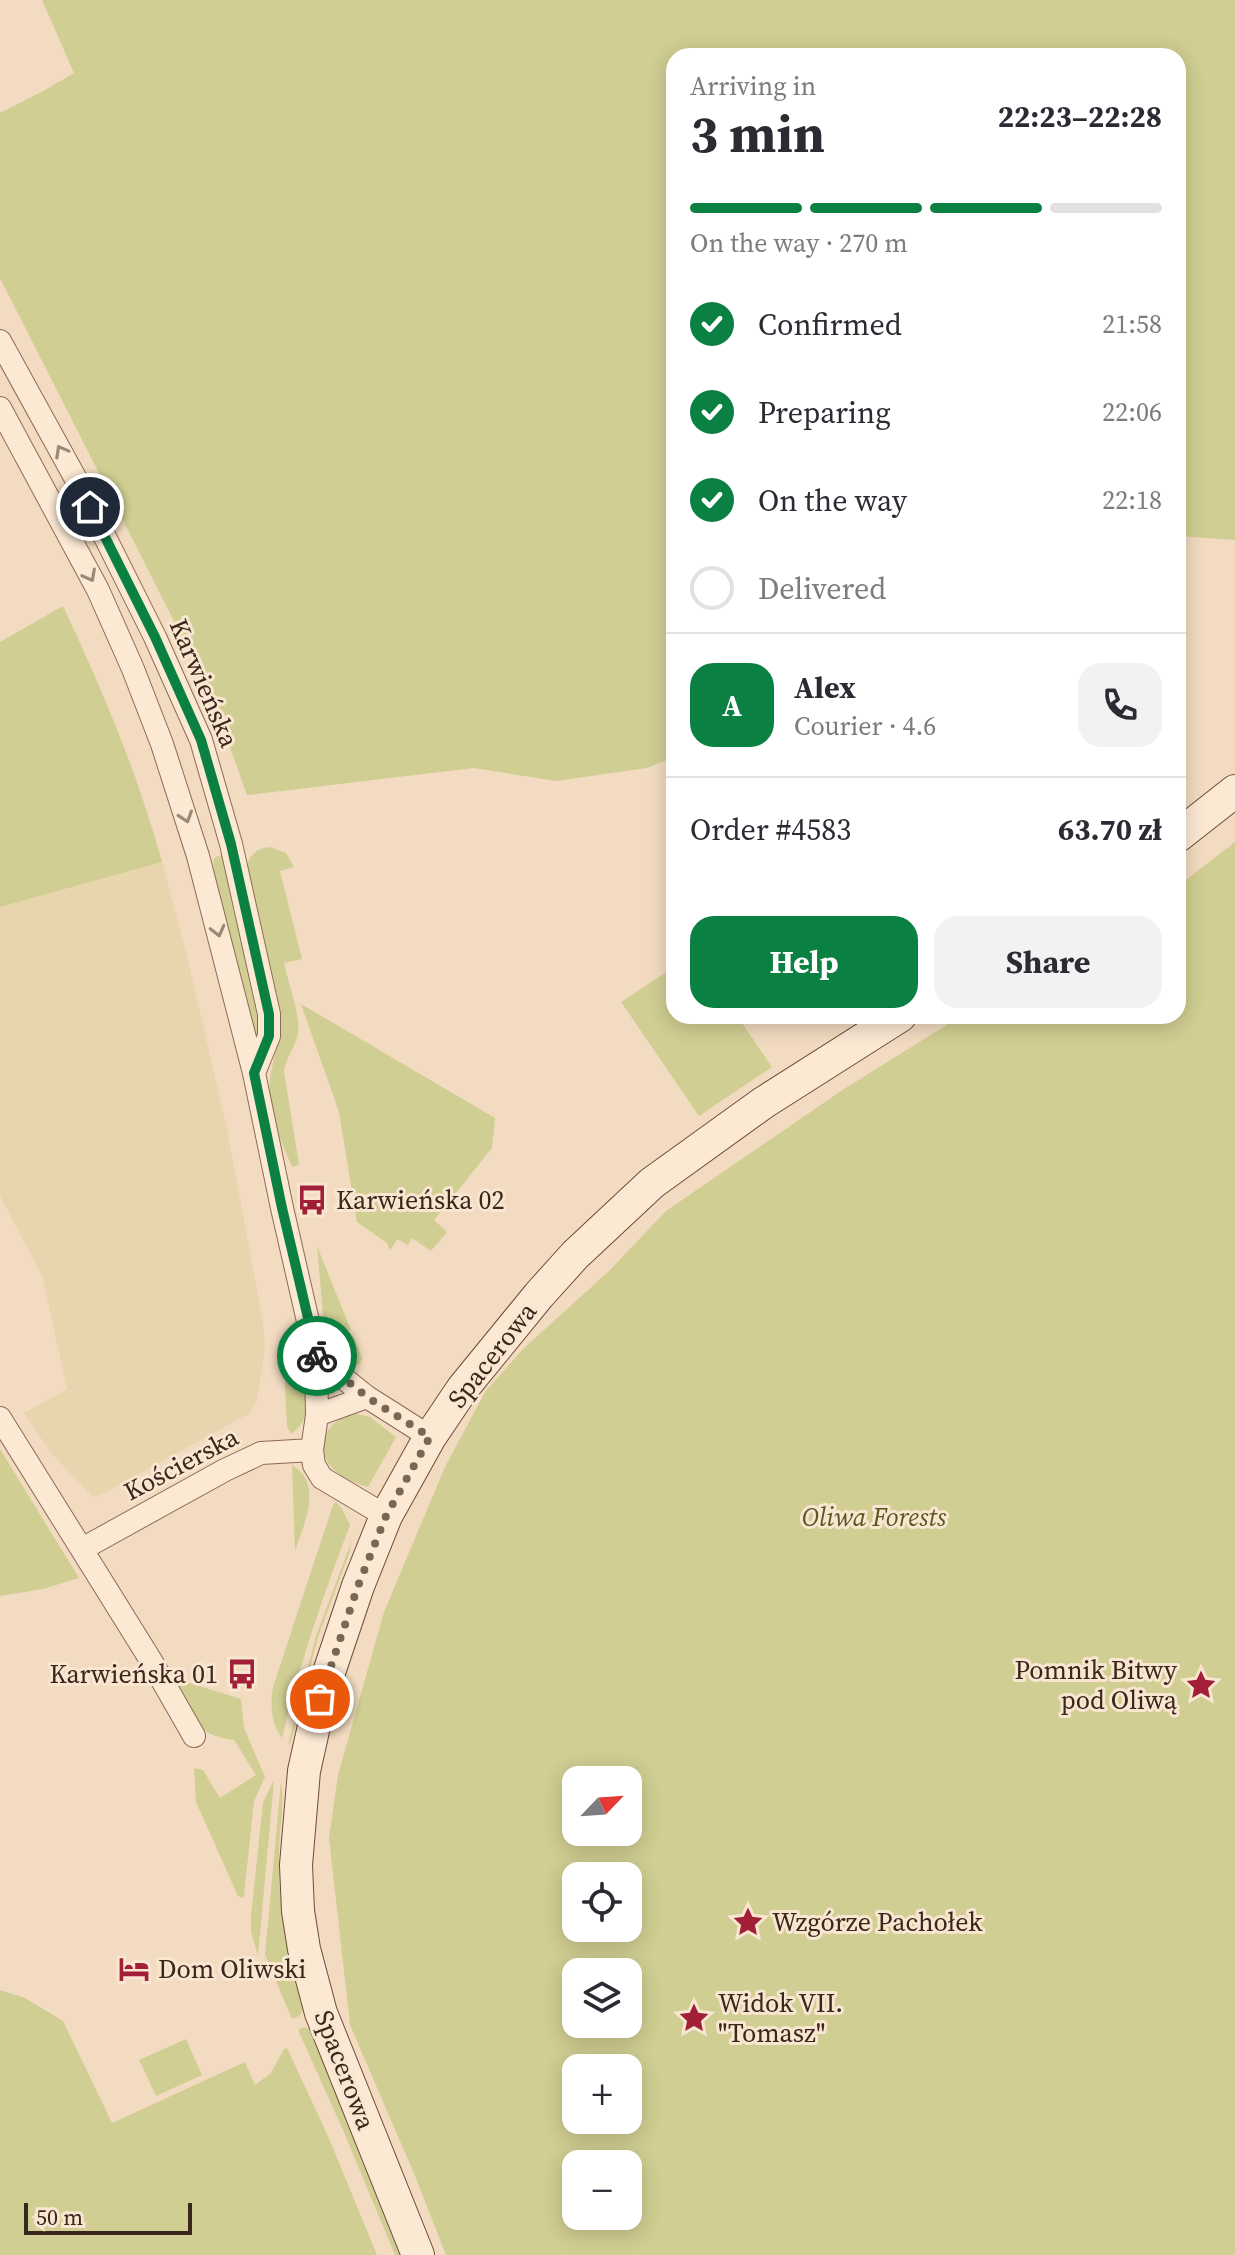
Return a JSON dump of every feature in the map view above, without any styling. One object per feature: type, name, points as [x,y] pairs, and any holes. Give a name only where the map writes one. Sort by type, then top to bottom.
[{"type":"main road","points":[[1186,830],[1235,791]]},
{"type":"main road","name":"Spacerowa","points":[[418,2255],[321,2013],[304,1949],[298,1911],[296,1865],[304,1771],[320,1699],[358,1586],[386,1516],[430,1437],[463,1388],[554,1277],[652,1183],[763,1103],[887,1024]]},
{"type":"street","name":"Karwieńska","points":[[0,341],[77,481],[155,637],[201,740],[231,844],[269,1014],[269,1036],[254,1073]]},
{"type":"street","points":[[0,408],[98,590],[133,669],[162,744],[198,856],[254,1073],[316,1356],[314,1465],[322,1478],[386,1516]]},
{"type":"street","points":[[316,1356],[367,1397],[430,1437]]},
{"type":"street","points":[[317,1415],[367,1397]]},
{"type":"street","points":[[0,1418],[194,1736]]},
{"type":"street","name":"Kościerska","points":[[82,1549],[261,1453],[312,1450]]},
{"type":"shaded area","points":[[162,862],[227,1129],[263,1322],[265,1349],[257,1400],[250,1413],[97,1497],[92,1496],[51,1453],[24,1413],[67,1389],[42,1276],[0,1196],[0,907]]},
{"type":"green space","points":[[42,0],[1235,0],[1235,540],[1186,537],[1186,48],[666,48],[666,761],[647,768],[556,781],[474,768],[247,795],[227,739],[178,629],[0,278],[0,113],[74,73]]},
{"type":"green space","points":[[63,606],[118,732],[162,862],[0,907],[0,642]]},
{"type":"green space","name":"Oliwa Forests","points":[[1235,842],[1235,2255],[446,2255],[350,2025],[329,1838],[338,1775],[384,1612],[445,1467],[485,1392],[523,1349],[608,1272],[666,1211],[844,1089],[948,1024],[1186,1024],[1186,880]]},
{"type":"green space","points":[[270,847],[286,853],[294,867],[280,871],[302,959],[284,963],[298,1027],[297,1039],[284,1071],[299,1165],[292,1167],[277,1131],[269,1098],[279,1032],[247,866],[255,852]]},
{"type":"green space","points":[[223,854],[262,1025],[255,1041],[213,868],[214,858]]},
{"type":"green space","points":[[666,972],[666,1024],[742,1024],[772,1067],[699,1116],[621,1002]]},
{"type":"green space","points":[[301,1004],[495,1118],[492,1148],[434,1220],[447,1232],[431,1251],[412,1238],[408,1245],[397,1239],[390,1251],[387,1243],[357,1222],[339,1112]]},
{"type":"green space","points":[[317,1246],[351,1330],[331,1337],[323,1315]]},
{"type":"green space","points":[[353,1335],[362,1358],[360,1364],[355,1365],[345,1358],[334,1342]]},
{"type":"green space","points":[[303,1352],[309,1396],[304,1418],[291,1434],[287,1426],[284,1366]]},
{"type":"green space","points":[[357,1414],[370,1417],[396,1437],[368,1487],[337,1473],[324,1456],[324,1439],[333,1424]]},
{"type":"green space","points":[[0,1449],[79,1578],[43,1589],[0,1596]]},
{"type":"green space","points":[[292,1465],[302,1473],[309,1493],[309,1505],[295,1551]]},
{"type":"green space","points":[[336,1502],[350,1525],[312,1631],[282,1738],[272,1714],[273,1687]]},
{"type":"green space","points":[[352,1540],[318,1637],[288,1745],[316,1636]]},
{"type":"green space","points":[[177,1679],[241,1699],[244,1728],[265,1777],[254,1801],[242,1898],[238,1896],[196,1802],[194,1768],[203,1770],[220,1798],[256,1775],[234,1740],[210,1734],[195,1721],[172,1683]]},
{"type":"green space","points":[[274,1780],[258,1956],[251,1932],[251,1916],[263,1802]]},
{"type":"green space","points":[[281,1781],[280,1895],[288,1952],[304,2008],[299,2016],[292,2019],[265,1955]]},
{"type":"green space","points":[[0,1990],[25,1998],[63,2021],[112,2123],[245,2062],[255,2085],[271,2073],[287,2048],[328,2136],[377,2255],[0,2255]]},
{"type":"green space","points":[[304,2027],[313,2030],[405,2255],[395,2255],[298,2030]]},
{"type":"green space","points":[[186,2039],[202,2075],[156,2096],[139,2060]]},
{"type":"way so far","points":[[317,1356],[367,1397],[430,1437],[386,1516],[358,1586],[320,1699]]},
{"type":"place","name":"Karwieńska 02","points":[[312,1200]]},
{"type":"place","name":"Karwieńska 01","points":[[242,1674]]},
{"type":"place","name":"Pomnik Bitwy pod Oliwą","points":[[1201,1685]]},
{"type":"place","name":"Wzgórze Pachołek","points":[[748,1922]]},
{"type":"place","name":"Dom Oliwski","points":[[134,1969]]},
{"type":"place","name":"Widok VII. \"Tomasz\"","points":[[694,2018]]},
{"type":"route","points":[[90,507],[155,637],[201,740],[231,844],[269,1014],[269,1036],[254,1073],[317,1356]]}]
